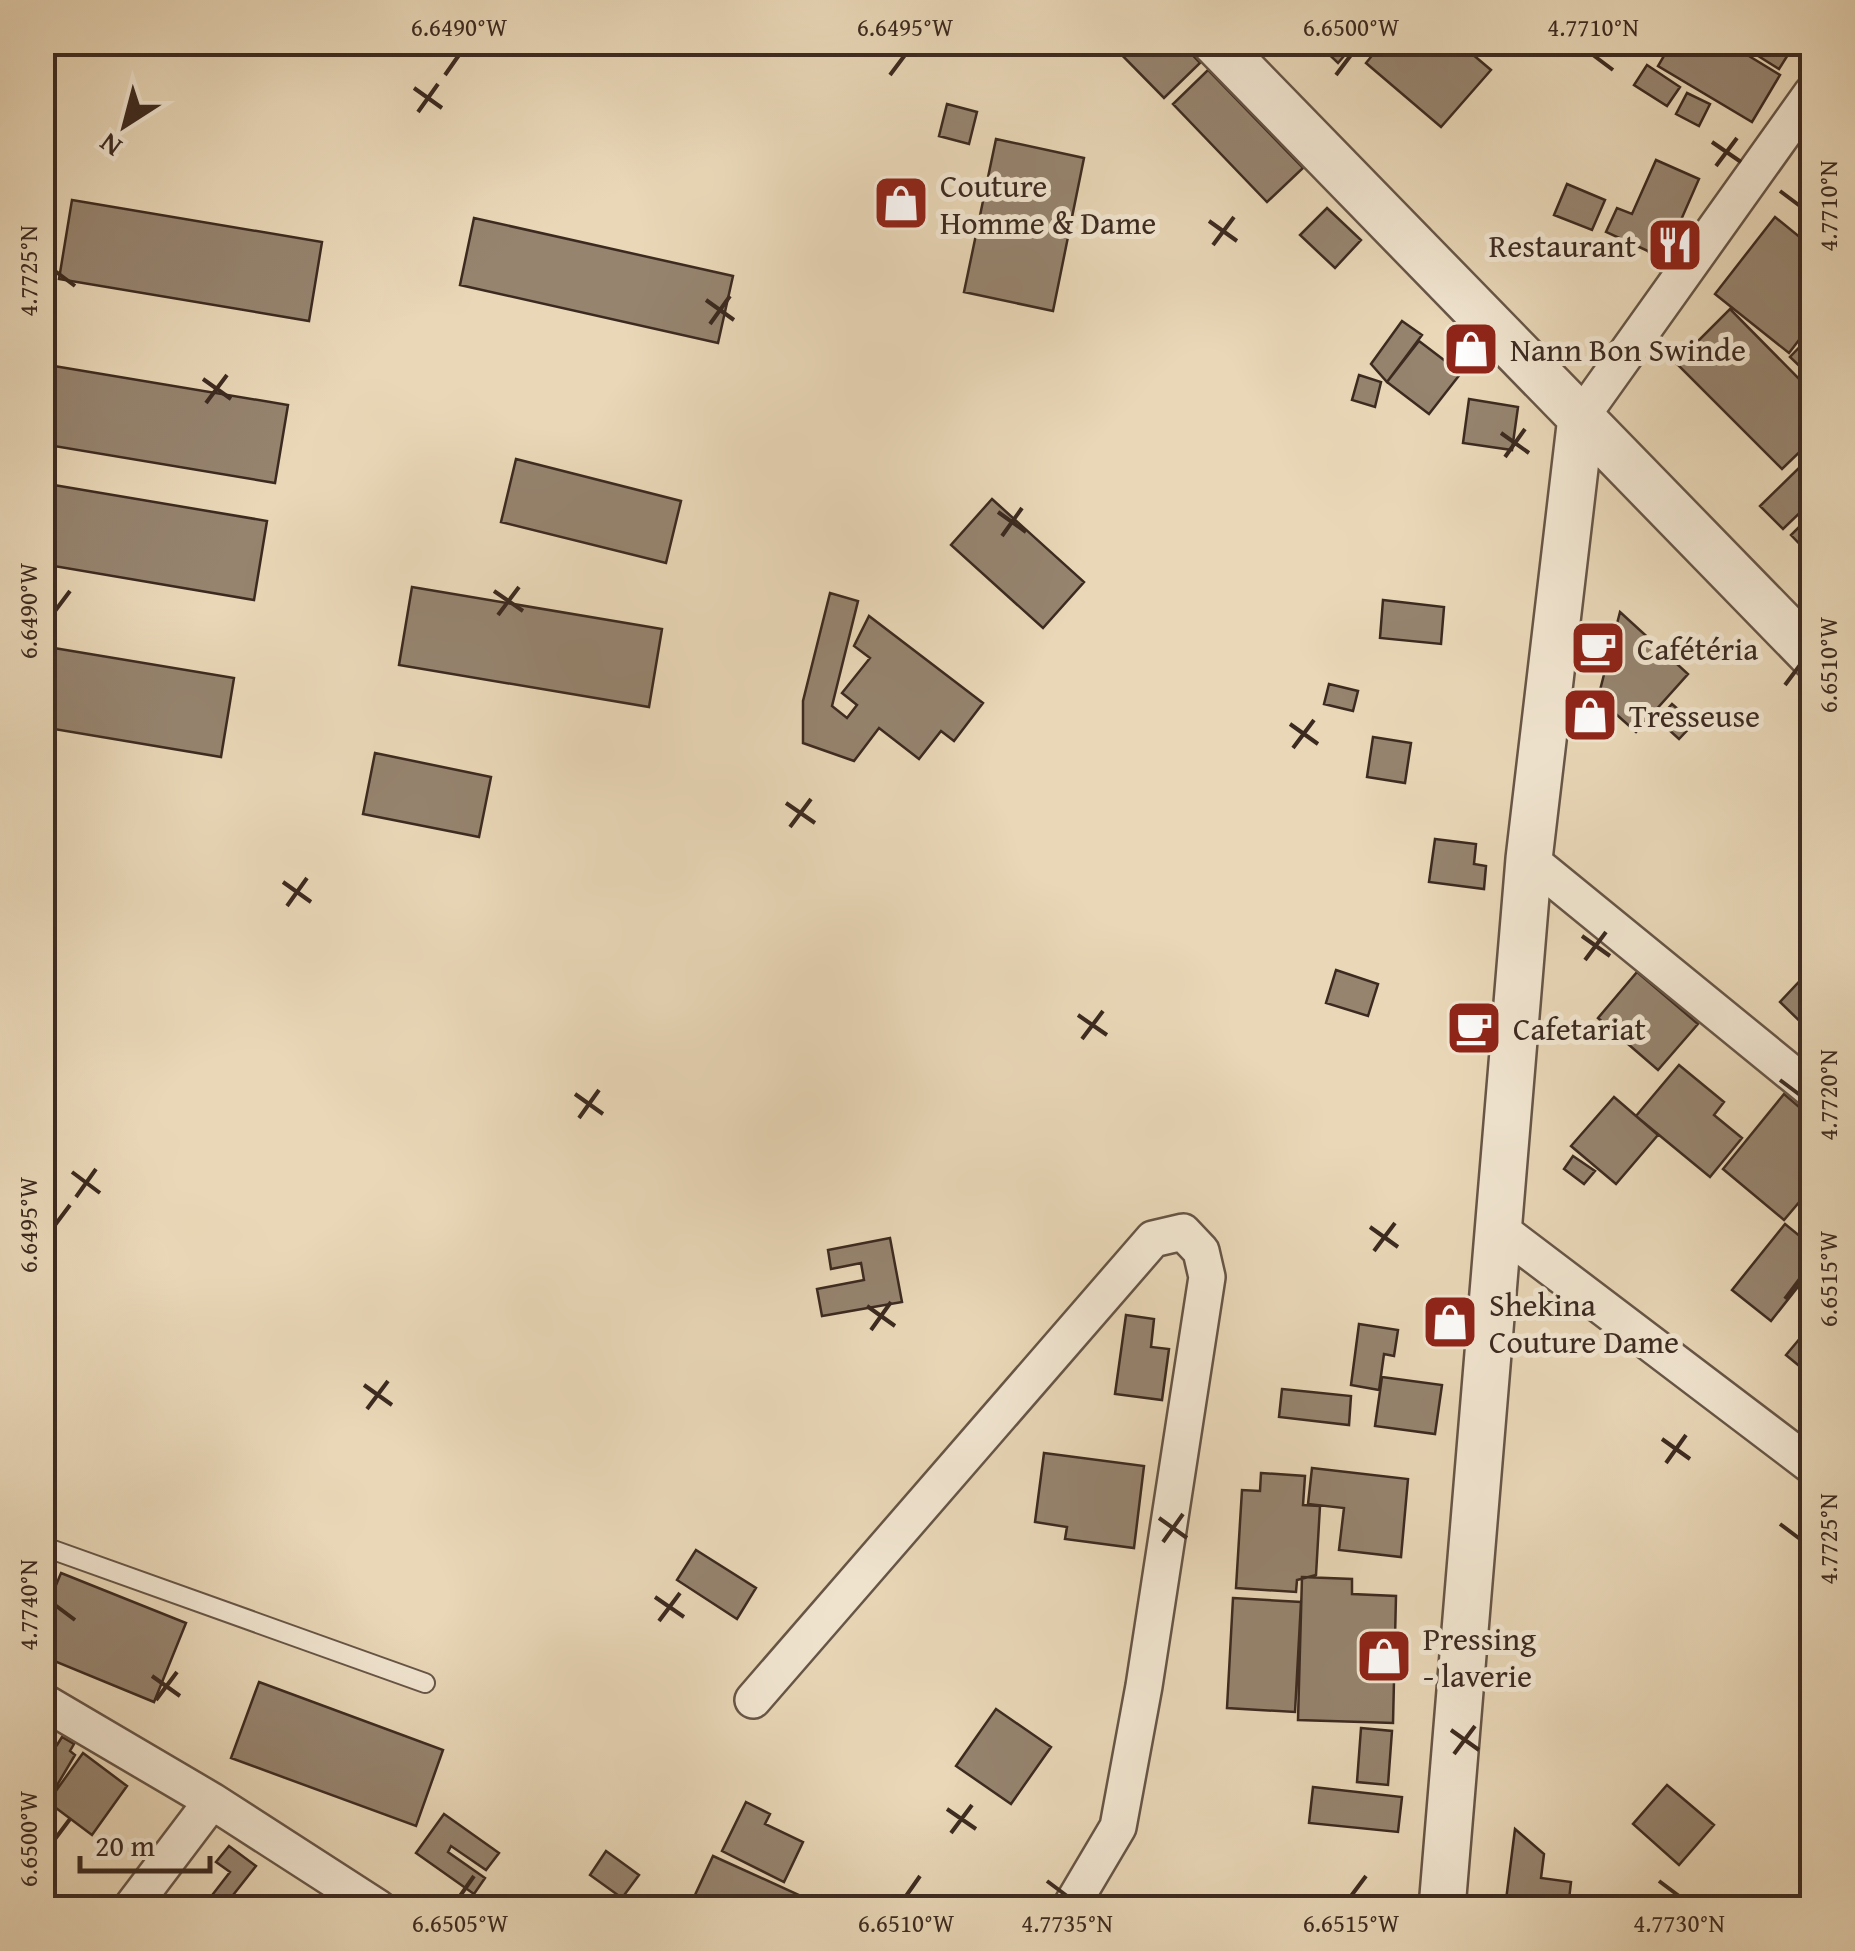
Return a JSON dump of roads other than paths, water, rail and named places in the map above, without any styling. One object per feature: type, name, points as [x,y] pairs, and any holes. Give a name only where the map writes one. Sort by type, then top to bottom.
[{"type":"street","points":[[1216,42],[1812,655]]},
{"type":"street","points":[[1442,1908],[1528,859],[1581,417],[1812,93]]},
{"type":"street","points":[[1528,859],[1812,1090]]},
{"type":"street","points":[[1497,1226],[1812,1466]]},
{"type":"street","points":[[752,1700],[1153,1239],[1183,1232],[1201,1252],[1207,1277],[1144,1686],[1118,1828],[1070,1908]]},
{"type":"street","points":[[42,1701],[212,1801],[378,1908]]},
{"type":"street","points":[[131,1908],[212,1801]]},
{"type":"lane","points":[[42,1546],[425,1684]]},
{"type":"place","name":"Couture Homme & Dame","points":[[901,203]]},
{"type":"place","name":"Restaurant","points":[[1675,245]]},
{"type":"place","name":"Nann Bon Swinde","points":[[1471,349]]},
{"type":"place","name":"Cafétéria","points":[[1598,648]]},
{"type":"place","name":"Tresseuse","points":[[1590,715]]},
{"type":"place","name":"Cafetariat","points":[[1474,1028]]},
{"type":"place","name":"Shekina Couture Dame","points":[[1450,1322]]},
{"type":"place","name":"Pressing - laverie","points":[[1384,1656]]}]
